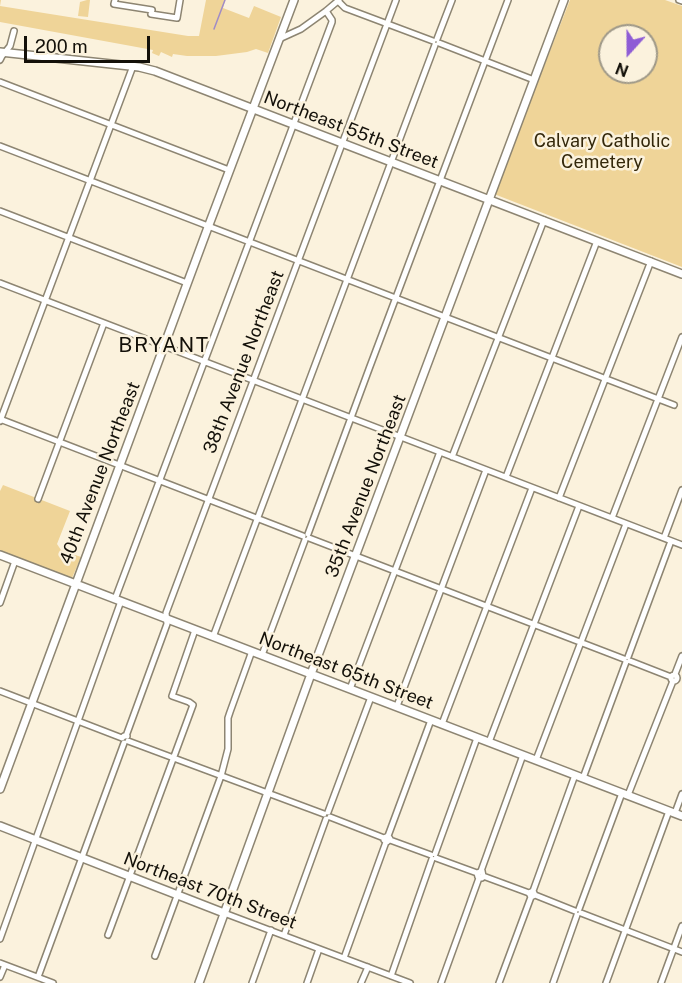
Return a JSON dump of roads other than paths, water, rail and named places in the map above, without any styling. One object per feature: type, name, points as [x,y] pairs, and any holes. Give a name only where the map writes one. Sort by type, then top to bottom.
[{"type":"main road","name":"40th Avenue Northeast","points":[[0,789],[294,0]]},
{"type":"main road","name":"35th Avenue Northeast","points":[[199,983],[311,674],[564,0]]},
{"type":"main road","name":"Northeast 55th Street","points":[[3,52],[133,66],[155,71],[682,274]]},
{"type":"main road","name":"Northeast 65th Street","points":[[0,555],[675,813]]},
{"type":"main road","name":"Northeast 70th Street","points":[[0,826],[224,913]]},
{"type":"street","points":[[115,0],[114,4],[152,10],[151,14],[177,18],[180,0]]},
{"type":"street","name":"38th Avenue Northeast","points":[[38,977],[167,624],[166,613],[396,0]]},
{"type":"street","points":[[213,637],[452,0]]},
{"type":"street","points":[[262,655],[508,0]]},
{"type":"street","points":[[279,39],[301,29],[338,1],[345,8],[534,80]]},
{"type":"street","points":[[0,939],[78,721],[159,480],[332,22],[326,11]]},
{"type":"street","points":[[0,60],[15,31]]},
{"type":"street","points":[[133,66],[0,420],[676,678]]},
{"type":"street","points":[[0,82],[229,170]]},
{"type":"street","points":[[0,146],[674,405]]},
{"type":"street","points":[[0,212],[187,284]]},
{"type":"street","points":[[452,456],[544,220]]},
{"type":"street","points":[[506,477],[597,241]]},
{"type":"street","points":[[559,498],[651,261]]},
{"type":"street","points":[[0,283],[682,545]]},
{"type":"street","points":[[38,499],[104,323]]},
{"type":"street","points":[[612,518],[682,337]]},
{"type":"street","points":[[350,689],[440,452]]},
{"type":"street","points":[[397,706],[486,470]]},
{"type":"street","points":[[442,724],[532,488]]},
{"type":"street","points":[[664,538],[682,490]]},
{"type":"street","points":[[489,742],[579,506]]},
{"type":"street","points":[[536,760],[626,524]]},
{"type":"street","points":[[499,983],[532,894],[627,660],[671,541]]},
{"type":"street","points":[[0,603],[15,561]]},
{"type":"street","points":[[108,935],[193,705],[172,696],[195,630]]},
{"type":"street","points":[[156,956],[221,776],[228,749],[228,718],[252,651]]},
{"type":"street","points":[[553,983],[578,912],[625,794],[676,678],[682,656]]},
{"type":"street","points":[[0,692],[682,952]]},
{"type":"street","points":[[284,935],[371,697]]},
{"type":"street","points":[[344,958],[431,720]]},
{"type":"street","points":[[391,976],[477,738]]},
{"type":"street","points":[[441,983],[524,755]]},
{"type":"street","points":[[606,983],[625,930],[682,794]]},
{"type":"street","name":"Northeast 70th Street","points":[[224,913],[410,983]]},
{"type":"street","points":[[661,983],[682,927]]},
{"type":"street","points":[[252,983],[271,930]]},
{"type":"street","points":[[307,983],[319,948]]},
{"type":"street","points":[[0,977],[2,964],[53,983]]},
{"type":"street","points":[[362,983],[368,967]]},
{"type":"waterway","points":[[214,29],[225,0]]},
{"type":"district","name":"BRYANT","points":[[164,346]]},
{"type":"park label","name":"Calvary Catholic Cemetery","points":[[602,151]]}]
